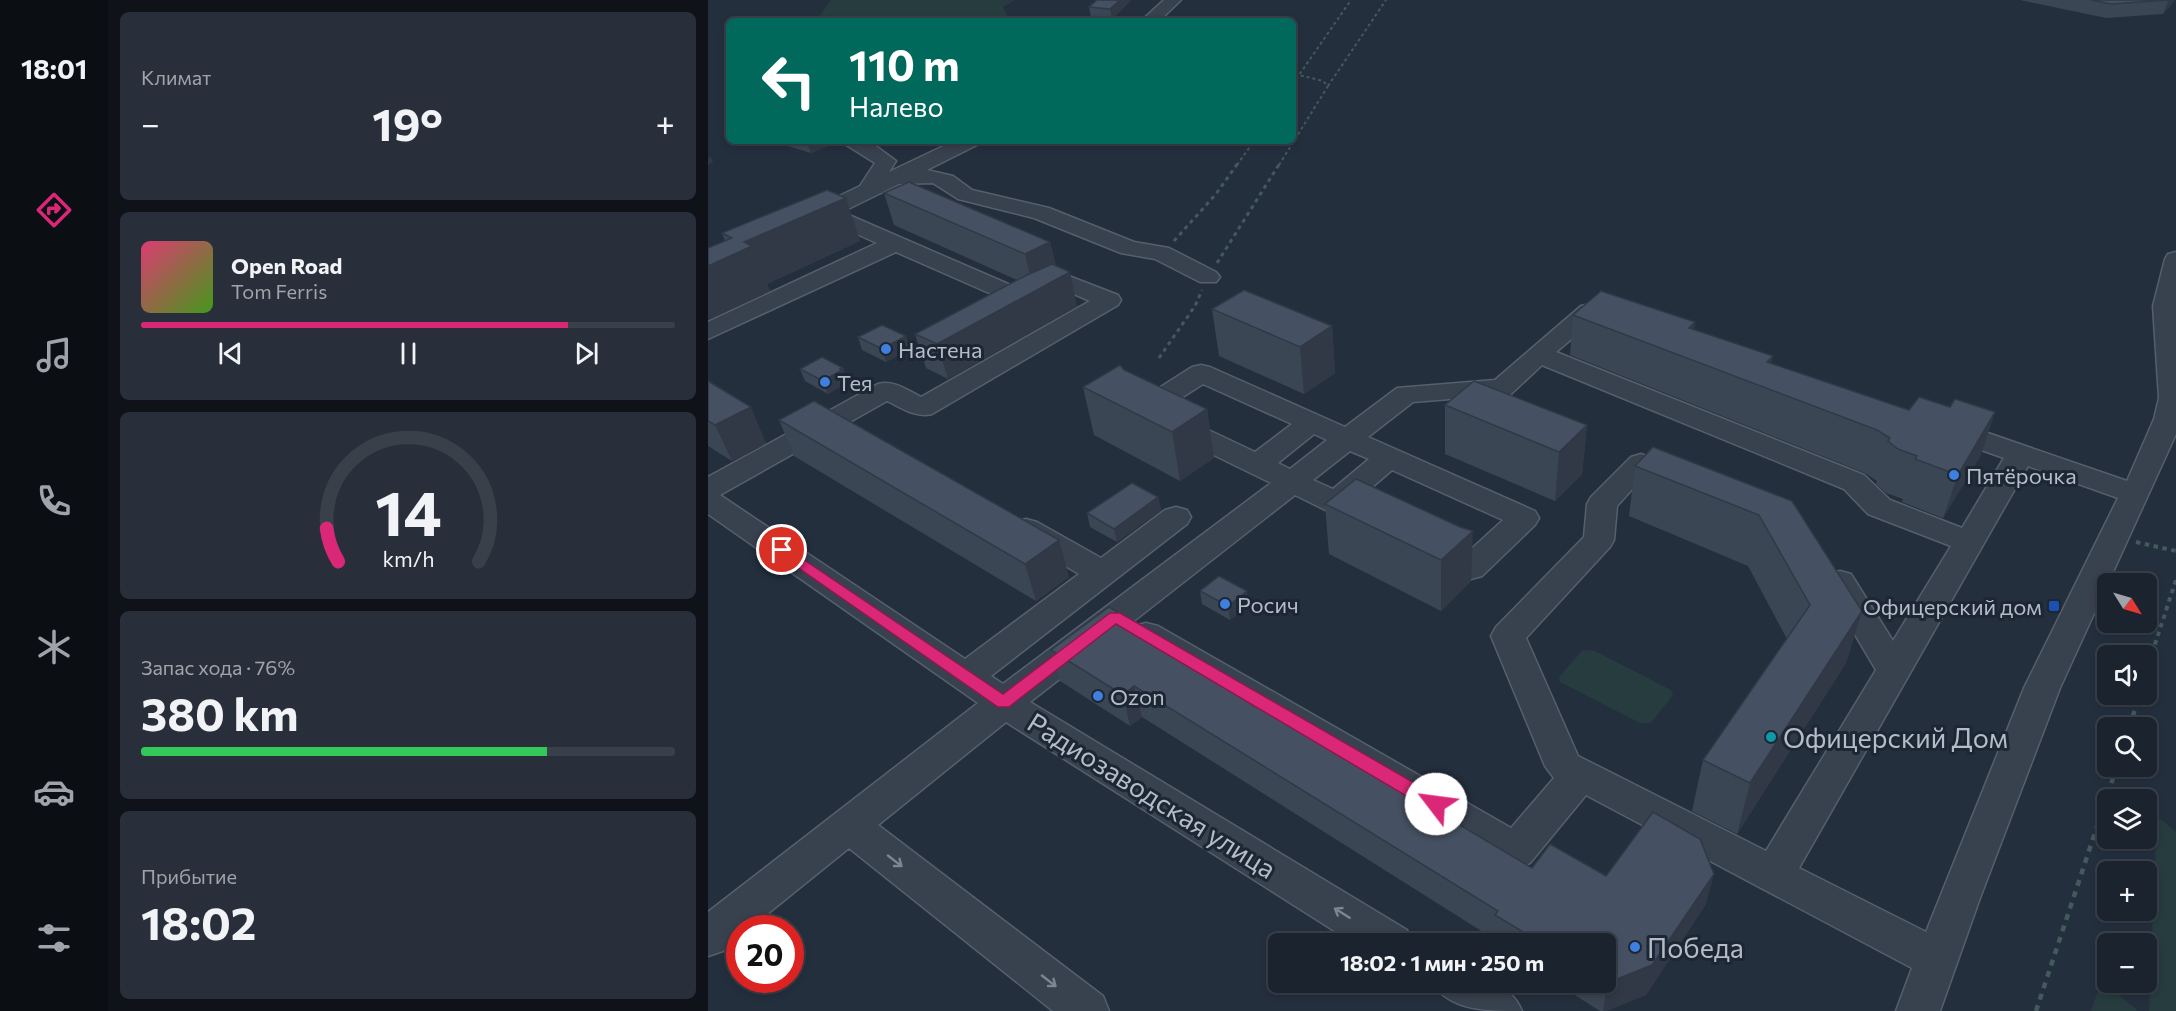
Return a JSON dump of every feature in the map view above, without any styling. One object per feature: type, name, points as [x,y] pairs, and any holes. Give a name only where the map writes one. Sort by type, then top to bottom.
[{"type":"street","points":[[1152,18],[1173,0]]},
{"type":"street","points":[[859,144],[886,161],[869,189]]},
{"type":"street","points":[[793,228],[964,144]]},
{"type":"street","points":[[892,178],[935,177],[948,180],[957,192],[965,195],[1041,213],[1129,248],[1161,253],[1209,277]]},
{"type":"street","points":[[708,489],[888,390],[922,408],[1109,300],[1066,282],[1030,302],[824,212]]},
{"type":"street","points":[[708,331],[896,243]]},
{"type":"street","points":[[1918,1011],[1959,898],[2043,688],[2133,493],[2154,454],[2168,419],[2172,398],[2165,306],[2174,276]]},
{"type":"street","points":[[708,937],[1115,616],[1406,394],[1502,388],[1538,354],[1590,311],[1634,326]]},
{"type":"street","points":[[1538,354],[1854,482],[1879,507],[1970,542]]},
{"type":"street","points":[[1202,373],[1312,422],[1390,457],[1524,518],[1471,568],[1144,410],[1202,373]]},
{"type":"street","points":[[1921,420],[2133,493]]},
{"type":"street","points":[[833,421],[864,438]]},
{"type":"street","points":[[1257,465],[1312,422]]},
{"type":"street","points":[[1773,875],[2021,454]]},
{"type":"street","points":[[1335,502],[1390,457]]},
{"type":"street","points":[[1695,485],[1641,463],[1602,504],[1599,540],[1508,636],[1564,766],[1938,960]]},
{"type":"street","name":"Радиозаводская улица","points":[[708,500],[968,676],[1004,703],[1374,933]]},
{"type":"street","points":[[999,514],[1102,573]]},
{"type":"street","points":[[968,676],[1176,517]]},
{"type":"street","points":[[1824,558],[1893,669]]},
{"type":"street","points":[[1115,616],[1516,851],[1580,775]]},
{"type":"street","points":[[849,825],[1087,1011]]},
{"type":"street","points":[[1471,993],[1500,1011]]},
{"type":"path","points":[[1296,80],[1351,0]]},
{"type":"path","points":[[1296,137],[1386,0]]},
{"type":"path","points":[[1299,75],[1323,81],[1328,86]]},
{"type":"path","points":[[1161,253],[1216,194],[1252,144]]},
{"type":"path","points":[[1159,358],[1195,306],[1209,277],[1292,144]]},
{"type":"path","points":[[2133,541],[2176,551]]},
{"type":"path","points":[[2155,645],[2176,580]]},
{"type":"path","points":[[2036,1011],[2113,777]]},
{"type":"green space","points":[[831,0],[1015,0],[1003,7],[1008,18],[818,18]]},
{"type":"green space","points":[[1582,651],[1595,651],[1671,690],[1673,695],[1651,723],[1640,723],[1560,682],[1559,677]]},
{"type":"green space","points":[[2157,816],[2176,832],[2176,1011],[2149,1011],[2150,993],[2157,993],[2157,933],[2152,933],[2153,921],[2157,921],[2157,861],[2155,861]]},
{"type":"green space","points":[[2097,993],[2117,993],[2138,1011],[2091,1011]]},
{"type":"building","points":[[1097,0],[1120,0],[1110,9],[1089,7]]},
{"type":"building","points":[[2091,0],[2168,0],[2111,4]]},
{"type":"building","points":[[909,182],[1050,242],[1025,254],[884,193]]},
{"type":"building","points":[[827,190],[846,198],[744,242],[752,246],[708,266],[708,248],[732,238],[722,233]]},
{"type":"building","points":[[1052,264],[1070,272],[937,344],[915,334],[1025,276]]},
{"type":"building","points":[[1244,290],[1332,326],[1300,347],[1212,309]]},
{"type":"building","points":[[1601,291],[1695,322],[1689,328],[1773,356],[1767,362],[1909,410],[1919,397],[1950,407],[1955,399],[1995,412],[1958,475],[1915,459],[1917,456],[1898,449],[1888,441],[1890,438],[1877,430],[1573,315]]},
{"type":"building","points":[[882,325],[906,336],[882,349],[858,337]]},
{"type":"building","points":[[822,357],[843,368],[840,369],[842,370],[823,381],[800,369]]},
{"type":"building","points":[[1120,365],[1124,370],[1207,409],[1172,432],[1083,387]]},
{"type":"building","points":[[708,381],[751,407],[715,425],[708,421]]},
{"type":"building","points":[[1474,381],[1587,425],[1559,452],[1445,405]]},
{"type":"building","points":[[814,401],[1059,540],[1025,564],[779,420]]},
{"type":"building","points":[[1653,447],[1792,501],[1862,611],[1750,783],[1703,760],[1810,605],[1759,515],[1635,466]]},
{"type":"building","points":[[1356,479],[1473,531],[1441,560],[1325,504]]},
{"type":"building","points":[[1132,483],[1158,497],[1114,529],[1087,513]]},
{"type":"building","points":[[1219,576],[1247,591],[1228,606],[1200,591]]},
{"type":"building","points":[[1109,607],[1179,648],[1172,654],[1532,868],[1550,844],[1606,876],[1653,812],[1700,839],[1714,874],[1652,965],[1616,979],[1616,933],[1525,933],[1495,915],[1498,911],[1134,686],[1123,695],[1051,650]]},
{"type":"place","name":"Настена","points":[[886,349]]},
{"type":"place","name":"Тея","points":[[825,382]]},
{"type":"place","name":"Пятёрочка","points":[[1954,475]]},
{"type":"place","name":"Росич","points":[[1225,604]]},
{"type":"place","name":"Офицерский дом","points":[[2054,606]]},
{"type":"place","name":"Ozon","points":[[1098,696]]},
{"type":"place","name":"Офицерский Дом","points":[[1771,737]]},
{"type":"place","name":"Победа","points":[[1635,947]]},
{"type":"route","points":[[782,550],[968,676],[1004,703],[1115,616],[1436,804]]}]
